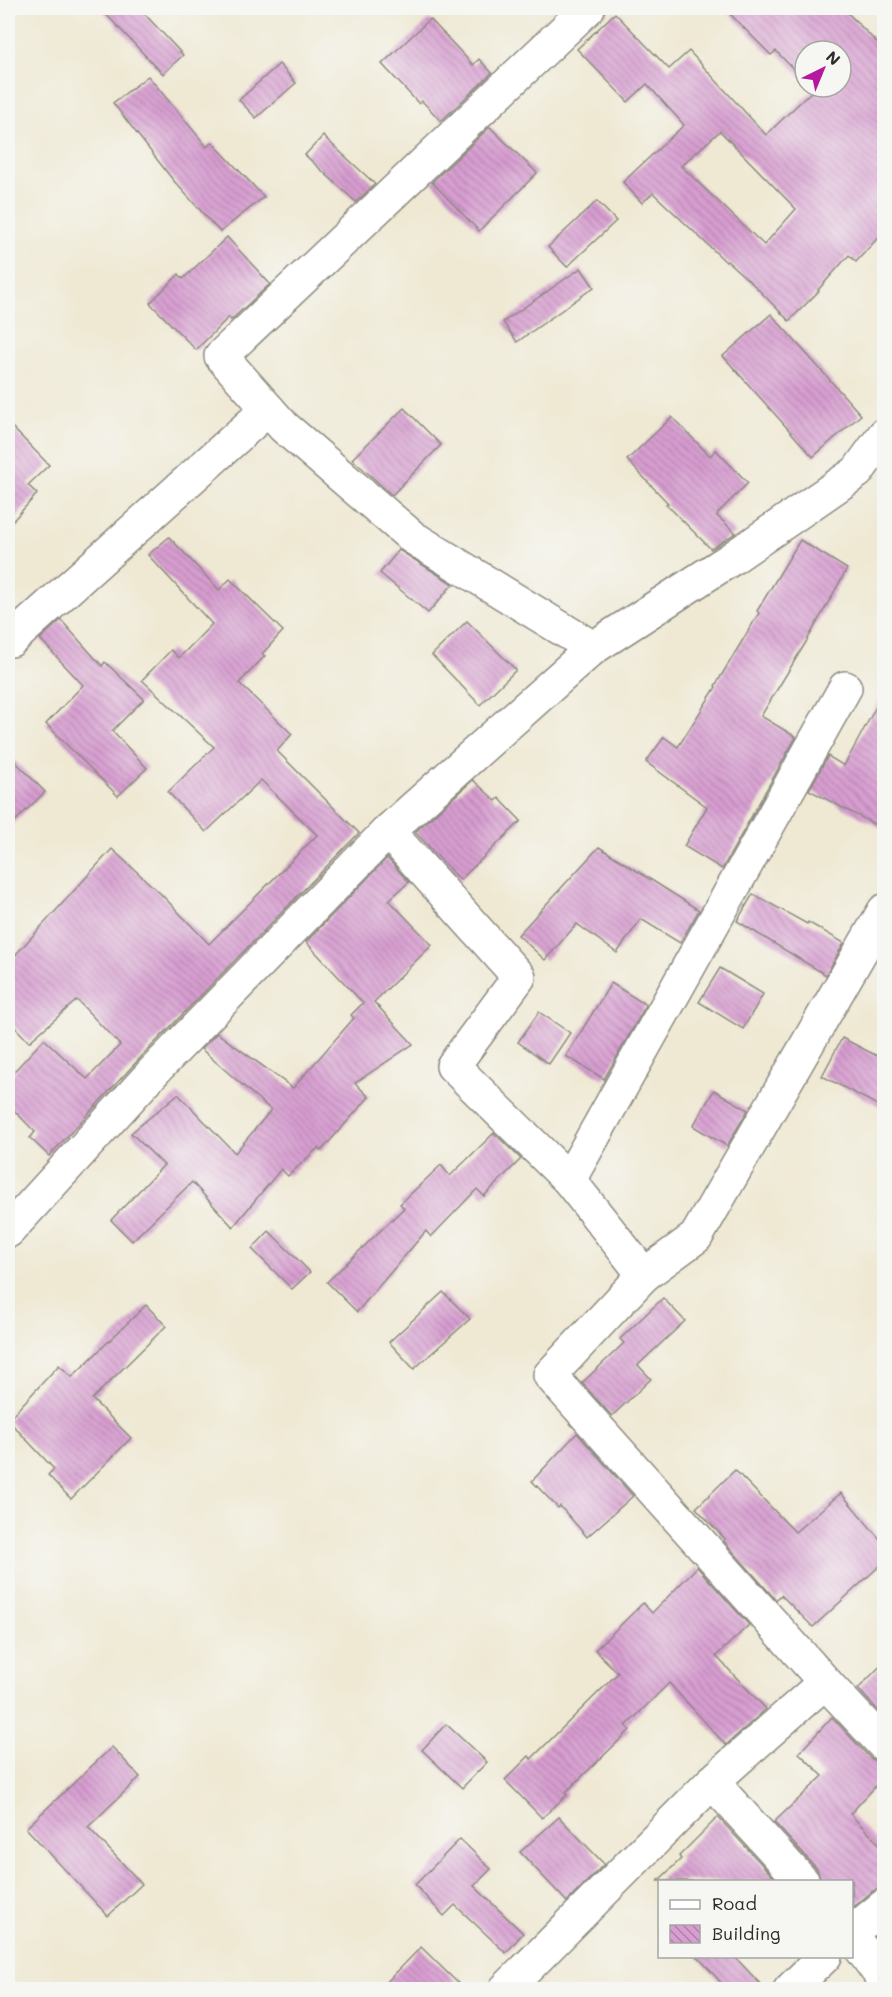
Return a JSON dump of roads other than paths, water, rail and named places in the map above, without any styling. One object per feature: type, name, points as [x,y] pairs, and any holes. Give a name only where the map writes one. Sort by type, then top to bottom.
[{"type":"street","points":[[588,8],[222,356],[284,427],[412,537],[593,648]]},
{"type":"street","points":[[10,640],[268,409]]},
{"type":"street","points":[[8,1231],[155,1070],[388,831],[593,648],[731,559],[857,472],[885,435]]},
{"type":"street","points":[[569,1180],[845,688]]},
{"type":"street","points":[[388,831],[519,977],[453,1066],[569,1180],[644,1275]]},
{"type":"street","points":[[885,910],[696,1237],[644,1275],[550,1374],[825,1682],[885,1745]]},
{"type":"street","points":[[505,1989],[712,1782],[825,1682]]},
{"type":"street","points":[[712,1782],[802,1880]]},
{"type":"street","points":[[853,1933],[885,1906]]},
{"type":"street","points":[[853,1935],[885,1980]]},
{"type":"street","points":[[790,1989],[823,1958]]}]
